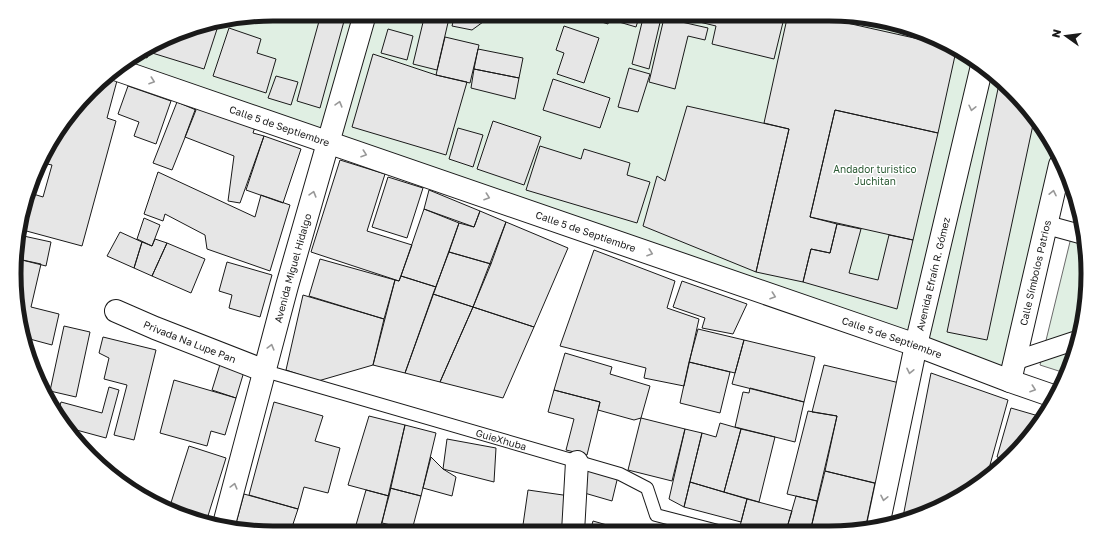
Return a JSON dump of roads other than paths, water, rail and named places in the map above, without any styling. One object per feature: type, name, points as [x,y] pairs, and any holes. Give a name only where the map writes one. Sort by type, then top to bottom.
[{"type":"street","name":"Avenida Miguel Hidalgo","points":[[225,521],[328,142],[363,21]]},
{"type":"street","name":"Calle 5 de Septiembre","points":[[123,71],[916,345],[1012,371],[1050,394]]},
{"type":"street","name":"Avenida Efraín R. Gómez","points":[[879,521],[916,345],[981,72]]},
{"type":"street","name":"Calle Símbolos Patrios","points":[[1012,371],[1059,170]]},
{"type":"street","points":[[1047,225],[1078,233]]},
{"type":"street","name":"Privada Na Lupe Pan","points":[[116,311],[155,328],[265,371]]},
{"type":"street","points":[[1012,371],[1071,342]]},
{"type":"street","points":[[573,526],[577,462]]},
{"type":"lane","name":"GuieXhuba","points":[[265,371],[620,474],[647,488],[656,516],[697,526]]},
{"type":"park label","name":"Andador turistico Juchitan","points":[[875,174]]}]
